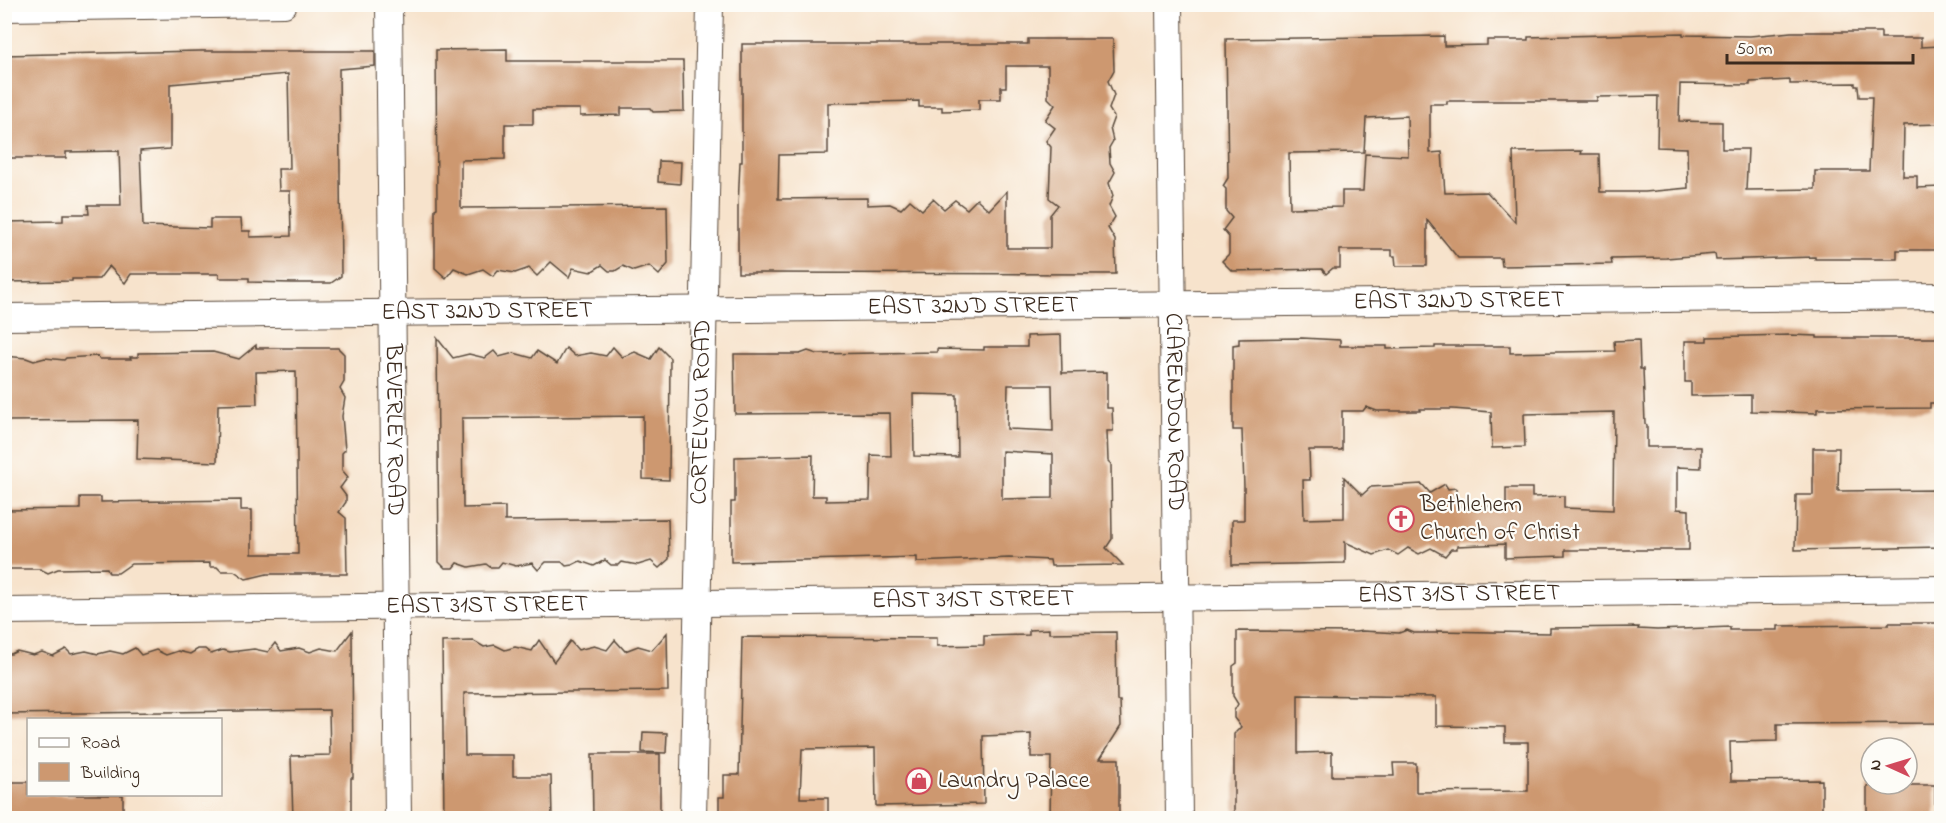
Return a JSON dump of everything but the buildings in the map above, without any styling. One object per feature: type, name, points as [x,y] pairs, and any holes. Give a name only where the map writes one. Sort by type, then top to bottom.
[{"type":"street","points":[[4,8],[284,4]]},
{"type":"street","name":"BEVERLEY ROAD","points":[[389,4],[398,819]]},
{"type":"street","name":"CORTELYOU ROAD","points":[[693,819],[710,4]]},
{"type":"street","name":"CLARENDON ROAD","points":[[1169,4],[1179,819]]},
{"type":"street","name":"EAST 32ND STREET","points":[[4,317],[1941,296]]},
{"type":"street","name":"EAST 31ST STREET","points":[[4,611],[1941,589]]},
{"type":"place","name":"Bethlehem Church of Christ","points":[[1401,519]]},
{"type":"place","name":"Laundry Palace","points":[[919,781]]}]
